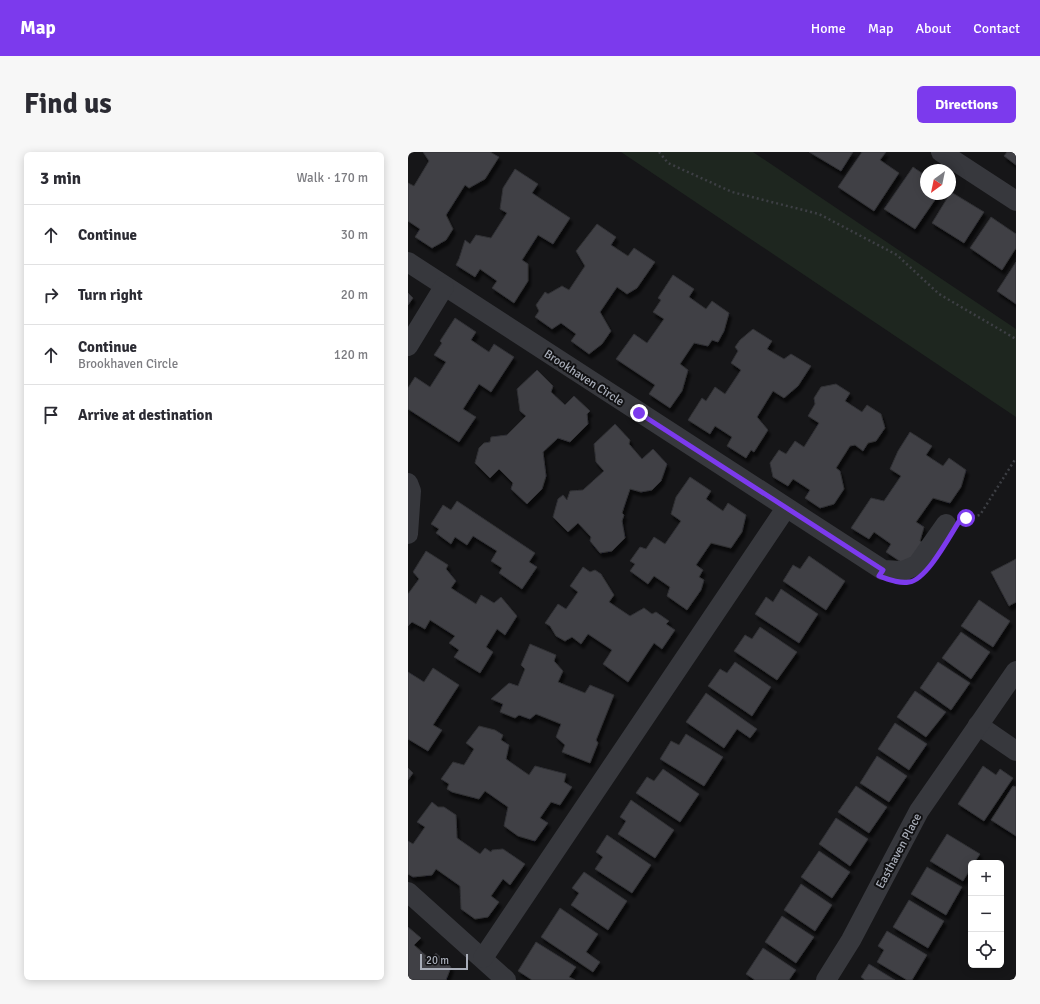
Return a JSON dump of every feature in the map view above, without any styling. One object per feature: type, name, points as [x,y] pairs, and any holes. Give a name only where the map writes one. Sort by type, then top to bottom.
[{"type":"street","points":[[941,152],[1016,201]]},
{"type":"street","name":"Brookhaven Circle","points":[[408,262],[444,287],[883,570],[903,571],[918,565],[953,522]]},
{"type":"street","points":[[408,346],[444,287]]},
{"type":"street","points":[[408,483],[411,491],[408,534]]},
{"type":"street","points":[[483,958],[786,508]]},
{"type":"street","name":"Easthaven Place","points":[[826,980],[851,940],[920,811],[1016,671]]},
{"type":"street","points":[[978,725],[1016,751]]},
{"type":"street","points":[[408,892],[506,980]]},
{"type":"path","points":[[658,152],[668,163],[732,192],[819,214],[897,255],[939,294],[1016,339]]},
{"type":"path","points":[[953,522],[980,515],[1016,458]]},
{"type":"shaded area","points":[[621,152],[753,152],[1016,329],[1016,417]]},
{"type":"building","points":[[423,152],[490,152],[499,157],[485,179],[469,188],[465,185],[446,215],[453,229],[446,240],[432,248],[415,237],[420,229],[408,221],[408,183],[414,186],[429,161]]},
{"type":"building","points":[[809,152],[853,152],[841,171]]},
{"type":"building","points":[[862,152],[886,152],[880,160],[899,173],[874,211],[838,187]]},
{"type":"building","points":[[1007,152],[1016,152],[1016,165],[1004,156]]},
{"type":"building","points":[[913,167],[920,172],[920,200],[935,200],[915,229],[884,209]]},
{"type":"building","points":[[515,169],[538,184],[532,193],[570,218],[553,244],[538,235],[522,260],[528,264],[528,281],[514,303],[492,288],[497,281],[480,269],[475,277],[456,265],[465,240],[470,244],[476,235],[491,238],[507,213],[500,209],[503,188]]},
{"type":"building","points":[[956,195],[984,212],[964,243],[932,223],[946,200],[956,200]]},
{"type":"building","points":[[991,217],[1016,234],[1016,248],[1002,270],[970,248]]},
{"type":"building","points":[[597,224],[616,237],[611,245],[628,256],[634,248],[655,262],[637,288],[627,294],[617,287],[600,312],[611,331],[602,344],[589,354],[571,341],[576,334],[561,323],[552,329],[535,317],[539,311],[536,305],[545,292],[548,294],[562,286],[569,290],[585,266],[576,251]]},
{"type":"building","points":[[1016,262],[1016,304],[997,291]]},
{"type":"building","points":[[673,275],[694,289],[689,297],[706,309],[712,301],[729,313],[724,331],[718,342],[712,340],[708,346],[694,343],[680,364],[688,370],[682,391],[670,408],[649,394],[655,385],[616,359],[634,334],[647,343],[664,319],[653,312],[661,300],[658,298]]},
{"type":"building","points":[[408,293],[413,298],[408,305]]},
{"type":"building","points":[[455,318],[476,332],[471,340],[489,352],[494,344],[514,357],[491,392],[479,384],[463,409],[476,417],[459,442],[408,409],[408,388],[415,377],[430,387],[446,362],[434,355],[442,343],[440,341]]},
{"type":"building","points":[[753,329],[772,341],[767,349],[784,359],[791,354],[811,366],[798,386],[784,398],[773,391],[757,417],[768,430],[754,452],[751,450],[746,458],[727,446],[732,437],[715,426],[710,434],[688,420],[702,398],[706,401],[715,387],[725,394],[741,370],[731,363],[738,351],[735,347],[740,340]]},
{"type":"building","points":[[537,370],[553,386],[551,392],[565,405],[574,396],[590,411],[587,414],[588,424],[570,442],[558,438],[543,452],[546,476],[542,489],[527,504],[511,489],[513,483],[499,469],[490,478],[475,463],[479,448],[484,443],[490,442],[491,437],[507,435],[526,416],[520,411],[517,389]]},
{"type":"building","points":[[836,384],[850,393],[845,401],[862,412],[867,405],[881,414],[885,428],[876,441],[868,443],[863,451],[855,445],[850,446],[836,468],[840,471],[844,489],[834,504],[820,508],[805,498],[810,490],[793,479],[788,486],[773,477],[770,463],[779,450],[786,454],[795,441],[804,447],[819,423],[808,416],[815,404],[814,398],[821,387]]},
{"type":"building","points":[[615,424],[630,440],[629,444],[642,459],[653,449],[667,464],[661,481],[652,490],[641,492],[630,489],[622,513],[624,515],[622,521],[625,538],[612,551],[600,553],[590,541],[591,537],[578,523],[568,532],[553,517],[558,499],[563,495],[567,500],[570,491],[583,490],[604,471],[596,462],[594,444]]},
{"type":"building","points":[[910,432],[932,446],[926,455],[943,466],[949,458],[966,470],[961,487],[950,503],[933,498],[916,522],[924,527],[920,541],[923,543],[907,566],[886,552],[891,544],[874,532],[869,539],[851,528],[871,498],[884,501],[901,476],[890,469],[898,451]]},
{"type":"building","points":[[690,477],[711,491],[706,499],[723,511],[728,503],[746,515],[742,532],[731,548],[711,543],[696,565],[703,570],[699,577],[704,580],[701,590],[687,610],[667,596],[670,587],[654,576],[648,584],[630,571],[635,564],[630,561],[640,547],[646,549],[654,537],[665,544],[681,521],[671,514],[676,497]]},
{"type":"building","points":[[457,501],[535,553],[529,562],[537,567],[522,589],[499,573],[502,568],[491,561],[497,551],[473,536],[467,545],[455,537],[451,544],[436,533],[439,529],[431,524],[443,505],[451,510]]},
{"type":"building","points":[[426,551],[448,565],[446,569],[456,581],[451,588],[476,604],[481,595],[494,603],[501,597],[517,616],[505,635],[497,629],[486,647],[493,652],[480,673],[454,657],[459,650],[449,643],[455,636],[430,620],[425,629],[412,622],[408,626],[408,594],[419,579],[413,572]]},
{"type":"building","points":[[809,556],[845,581],[826,610],[783,581],[793,565],[800,569]]},
{"type":"building","points":[[1016,559],[1016,602],[1009,606],[991,572]]},
{"type":"building","points":[[583,567],[590,572],[595,570],[601,574],[614,595],[609,602],[630,616],[644,608],[652,614],[656,612],[669,621],[666,624],[675,630],[662,649],[654,643],[628,682],[603,664],[612,650],[588,634],[581,644],[572,637],[565,641],[556,636],[550,626],[545,623],[558,604],[566,609],[578,592],[570,586]]},
{"type":"building","points":[[781,589],[818,614],[799,643],[755,614],[766,597],[773,602]]},
{"type":"building","points":[[979,600],[1010,621],[993,647],[961,626]]},
{"type":"building","points":[[760,627],[797,652],[777,680],[734,651],[745,635],[752,639]]},
{"type":"building","points":[[961,632],[990,652],[971,679],[942,658]]},
{"type":"building","points":[[530,644],[556,655],[554,661],[563,671],[558,682],[585,693],[590,685],[614,695],[596,740],[598,743],[590,763],[562,752],[565,745],[556,737],[561,724],[536,714],[530,719],[519,715],[515,718],[500,712],[503,704],[491,699],[509,683],[518,686],[525,669],[521,665]]},
{"type":"building","points":[[735,662],[771,687],[752,716],[708,686],[720,669],[727,673]]},
{"type":"building","points":[[938,662],[970,683],[951,710],[920,688]]},
{"type":"building","points":[[433,668],[459,685],[433,725],[442,730],[428,751],[408,739],[408,672],[424,682]]},
{"type":"building","points":[[915,691],[946,712],[926,737],[897,717]]},
{"type":"building","points":[[706,693],[757,729],[750,738],[737,729],[724,748],[686,722]]},
{"type":"building","points":[[895,723],[927,744],[909,770],[878,749]]},
{"type":"building","points":[[479,726],[495,730],[503,735],[501,740],[509,745],[506,759],[529,775],[535,766],[566,774],[564,782],[572,787],[560,805],[551,802],[540,818],[548,823],[535,841],[518,836],[504,826],[508,807],[485,791],[479,799],[452,792],[447,789],[449,784],[441,779],[453,762],[464,765],[474,749],[466,743]]},
{"type":"building","points":[[686,734],[723,757],[704,786],[660,759],[671,741],[679,745]]},
{"type":"building","points":[[877,756],[907,776],[889,802],[860,783]]},
{"type":"building","points":[[983,766],[996,775],[1000,769],[1013,778],[984,821],[958,804]]},
{"type":"building","points":[[408,768],[413,773],[408,780]]},
{"type":"building","points":[[663,769],[699,794],[680,822],[636,793],[647,777],[654,781]]},
{"type":"building","points":[[856,786],[887,807],[869,833],[838,812]]},
{"type":"building","points":[[1013,786],[1016,787],[1016,836],[991,820]]},
{"type":"building","points":[[631,800],[674,830],[655,858],[618,834],[626,821],[620,817]]},
{"type":"building","points":[[432,802],[438,807],[444,807],[456,815],[457,838],[480,854],[485,848],[491,852],[492,850],[503,849],[525,864],[510,885],[503,879],[491,896],[499,902],[488,917],[475,919],[461,909],[460,886],[436,869],[432,875],[413,877],[408,874],[408,841],[413,844],[425,827],[417,822]]},
{"type":"building","points":[[836,818],[868,839],[850,866],[819,844]]},
{"type":"building","points":[[947,834],[980,854],[976,860],[968,860],[968,873],[963,881],[930,861]]},
{"type":"building","points":[[607,835],[651,865],[632,893],[595,869],[603,857],[596,852]]},
{"type":"building","points":[[819,851],[850,872],[832,898],[801,877]]},
{"type":"building","points":[[927,867],[962,887],[946,915],[911,894]]},
{"type":"building","points":[[584,872],[627,901],[608,930],[571,905],[579,893],[572,888]]},
{"type":"building","points":[[801,884],[832,905],[815,931],[784,910]]},
{"type":"building","points":[[909,900],[944,921],[928,948],[893,927]]},
{"type":"building","points":[[560,908],[598,934],[586,952],[600,962],[593,972],[541,937]]},
{"type":"building","points":[[782,916],[814,937],[796,963],[765,942]]},
{"type":"building","points":[[408,927],[421,938],[414,945],[430,959],[436,953],[451,967],[446,980],[408,980]]},
{"type":"building","points":[[887,931],[927,955],[912,980],[907,980],[877,962],[884,950],[878,946]]},
{"type":"building","points":[[536,942],[576,967],[569,977],[575,980],[532,980],[518,971]]},
{"type":"building","points":[[763,948],[796,970],[789,980],[755,980],[746,974]]},
{"type":"building","points":[[869,964],[895,980],[865,980],[861,977]]},
{"type":"route","points":[[639,413],[883,570],[879,576],[893,581],[909,582],[919,578],[933,561],[960,520],[966,518]]}]
